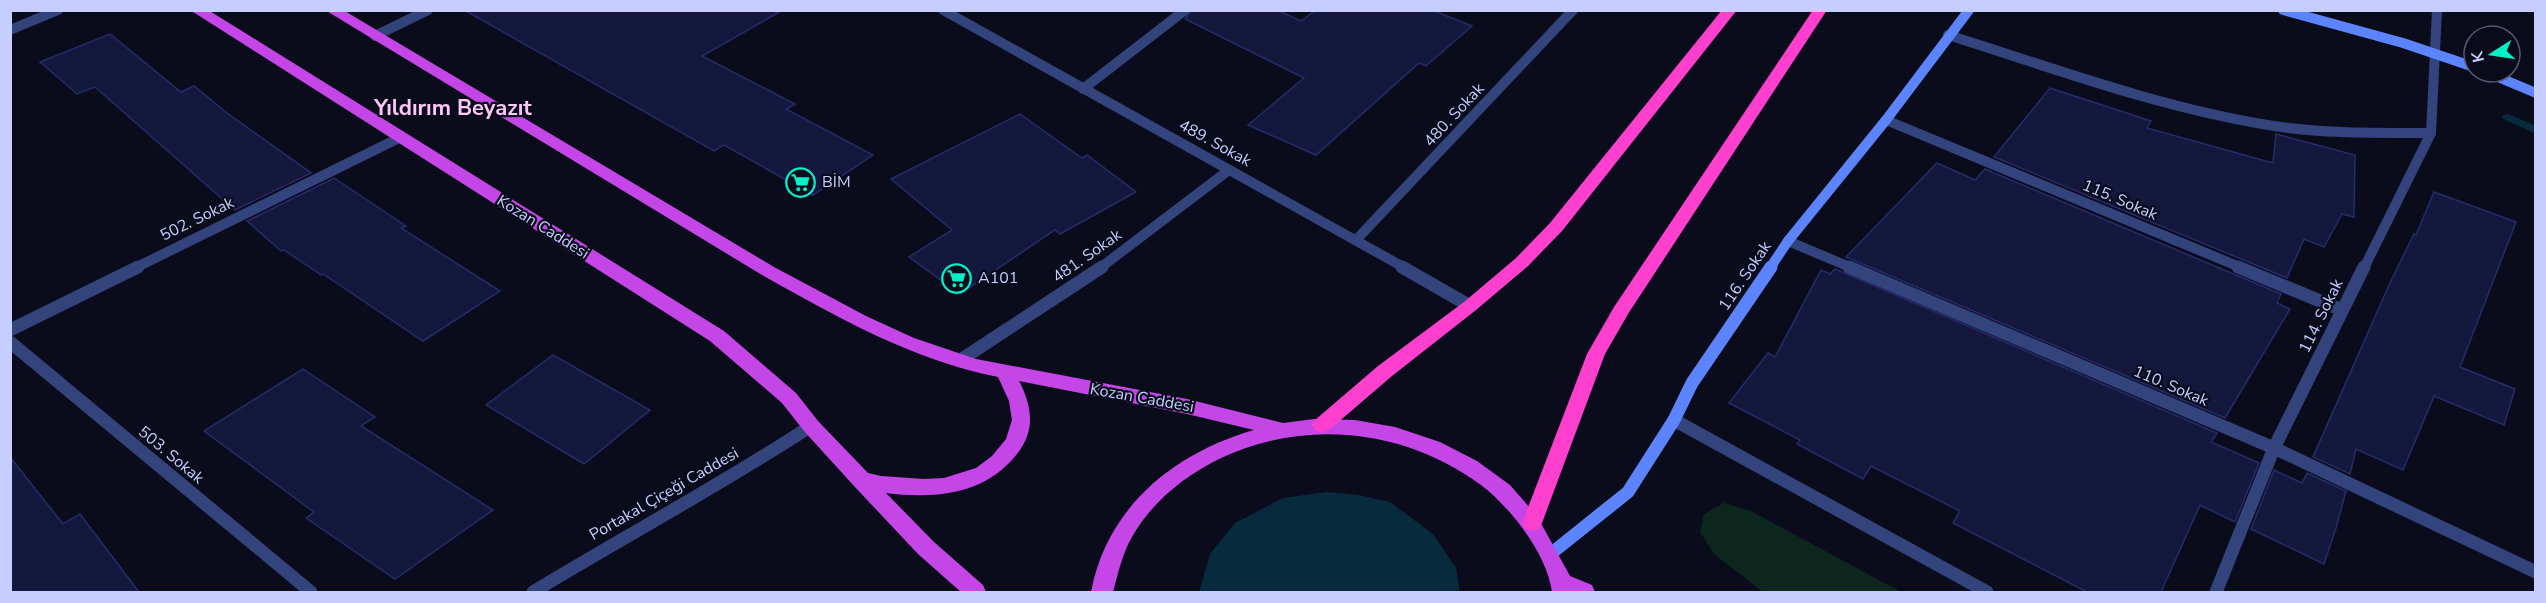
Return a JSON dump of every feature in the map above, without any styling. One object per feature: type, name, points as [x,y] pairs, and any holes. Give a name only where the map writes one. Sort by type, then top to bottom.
[{"type":"highway","name":"Kozan Caddesi","points":[[196,10],[717,336],[789,398],[811,426],[926,548],[975,592]]},
{"type":"highway","name":"Kozan Caddesi","points":[[332,10],[768,271],[875,327],[921,348],[959,362],[1115,394],[1183,405],[1279,429]]},
{"type":"highway","points":[[1322,425],[1417,345],[1470,306],[1522,262],[1556,227],[1730,10]]},
{"type":"highway","points":[[1532,523],[1596,354],[1605,337],[1820,10]]},
{"type":"highway","points":[[861,480],[898,488],[935,488],[977,478],[984,473],[1006,456],[1020,433],[1020,406],[1004,371]]},
{"type":"highway","points":[[1102,592],[1110,560],[1127,526],[1142,505],[1175,474],[1218,448],[1251,435],[1279,429],[1322,425],[1373,429],[1428,445],[1462,461],[1503,492],[1532,523],[1562,587],[1584,592]]},
{"type":"main road","name":"116. Sokak","points":[[1548,556],[1628,492],[1674,420],[1692,383],[1788,241],[1886,120],[1969,10]]},
{"type":"main road","points":[[2283,10],[2435,52],[2462,62]]},
{"type":"main road","points":[[2514,84],[2535,93]]},
{"type":"street","points":[[10,30],[58,10]]},
{"type":"street","points":[[375,36],[428,10]]},
{"type":"street","name":"489. Sokak","points":[[943,10],[1470,306]]},
{"type":"street","points":[[1083,89],[1185,10]]},
{"type":"street","name":"480. Sokak","points":[[1356,240],[1573,10]]},
{"type":"street","name":"114. Sokak","points":[[2216,592],[2274,448],[2431,133],[2437,10]]},
{"type":"street","points":[[1948,35],[2161,100],[2235,119],[2320,131],[2431,133]]},
{"type":"street","name":"115. Sokak","points":[[1886,120],[2342,310]]},
{"type":"street","name":"502. Sokak","points":[[10,330],[399,138]]},
{"type":"street","name":"481. Sokak","points":[[959,362],[1098,270],[1229,170]]},
{"type":"street","name":"110. Sokak","points":[[1788,241],[2274,448],[2535,572]]},
{"type":"street","name":"503. Sokak","points":[[10,342],[311,592]]},
{"type":"street","points":[[1674,420],[1987,592]]},
{"type":"street","name":"Portakal Çiçeği Caddesi","points":[[533,592],[637,529],[754,463],[811,426]]},
{"type":"green space","points":[[1724,503],[1751,511],[1901,592],[1763,592],[1714,554],[1700,532],[1704,514]]},
{"type":"water","points":[[1327,492],[1359,495],[1390,502],[1433,534],[1456,568],[1460,592],[1199,592],[1210,554],[1235,523],[1283,498]]},
{"type":"building","points":[[464,10],[783,10],[702,56],[795,104],[786,109],[873,155],[813,195],[724,145],[714,151]]},
{"type":"building","points":[[1192,10],[1277,10],[1301,21],[1316,10],[1432,10],[1472,26],[1426,66],[1419,63],[1316,155],[1248,125],[1304,78],[1185,19]]},
{"type":"building","points":[[110,34],[181,92],[194,86],[227,113],[311,173],[235,210],[95,87],[77,94],[40,62]]},
{"type":"building","points":[[2050,88],[2151,121],[2147,128],[2273,163],[2276,134],[2355,155],[2354,217],[2342,214],[2324,247],[2304,239],[2287,278],[1994,157]]},
{"type":"building","points":[[1020,114],[1082,158],[1087,155],[1136,192],[1060,234],[1055,230],[960,294],[909,257],[952,230],[891,179]]},
{"type":"building","points":[[1937,163],[1975,180],[1985,169],[2281,294],[2277,303],[2290,309],[2225,418],[1846,257]]},
{"type":"building","points":[[334,178],[406,226],[401,228],[500,291],[423,341],[323,274],[321,275],[284,250],[281,251],[247,221]]},
{"type":"building","points":[[2434,192],[2516,222],[2460,367],[2515,389],[2504,425],[2434,396],[2403,470],[2356,449],[2350,474],[2313,457],[2389,285],[2414,234],[2416,235]]},
{"type":"building","points":[[1835,269],[2217,433],[2211,442],[2259,463],[2235,522],[2200,505],[2161,592],[2087,592],[1953,523],[1960,511],[1871,466],[1863,479],[1797,444],[1800,440],[1729,403],[1768,353],[1775,357],[1821,270],[1830,274]]},
{"type":"building","points":[[553,355],[650,410],[584,464],[486,405]]},
{"type":"building","points":[[303,369],[375,417],[361,426],[493,510],[395,579],[306,518],[314,512],[204,431]]},
{"type":"building","points":[[10,457],[63,524],[80,514],[139,592],[10,592]]},
{"type":"building","points":[[2274,470],[2302,483],[2307,473],[2346,491],[2324,564],[2251,529]]},
{"type":"waterway","points":[[2508,117],[2536,131]]},
{"type":"place","name":"BİM","points":[[801,182]]},
{"type":"place","name":"A101","points":[[957,278]]},
{"type":"district","name":"Yıldırım Beyazıt","points":[[453,108]]}]
